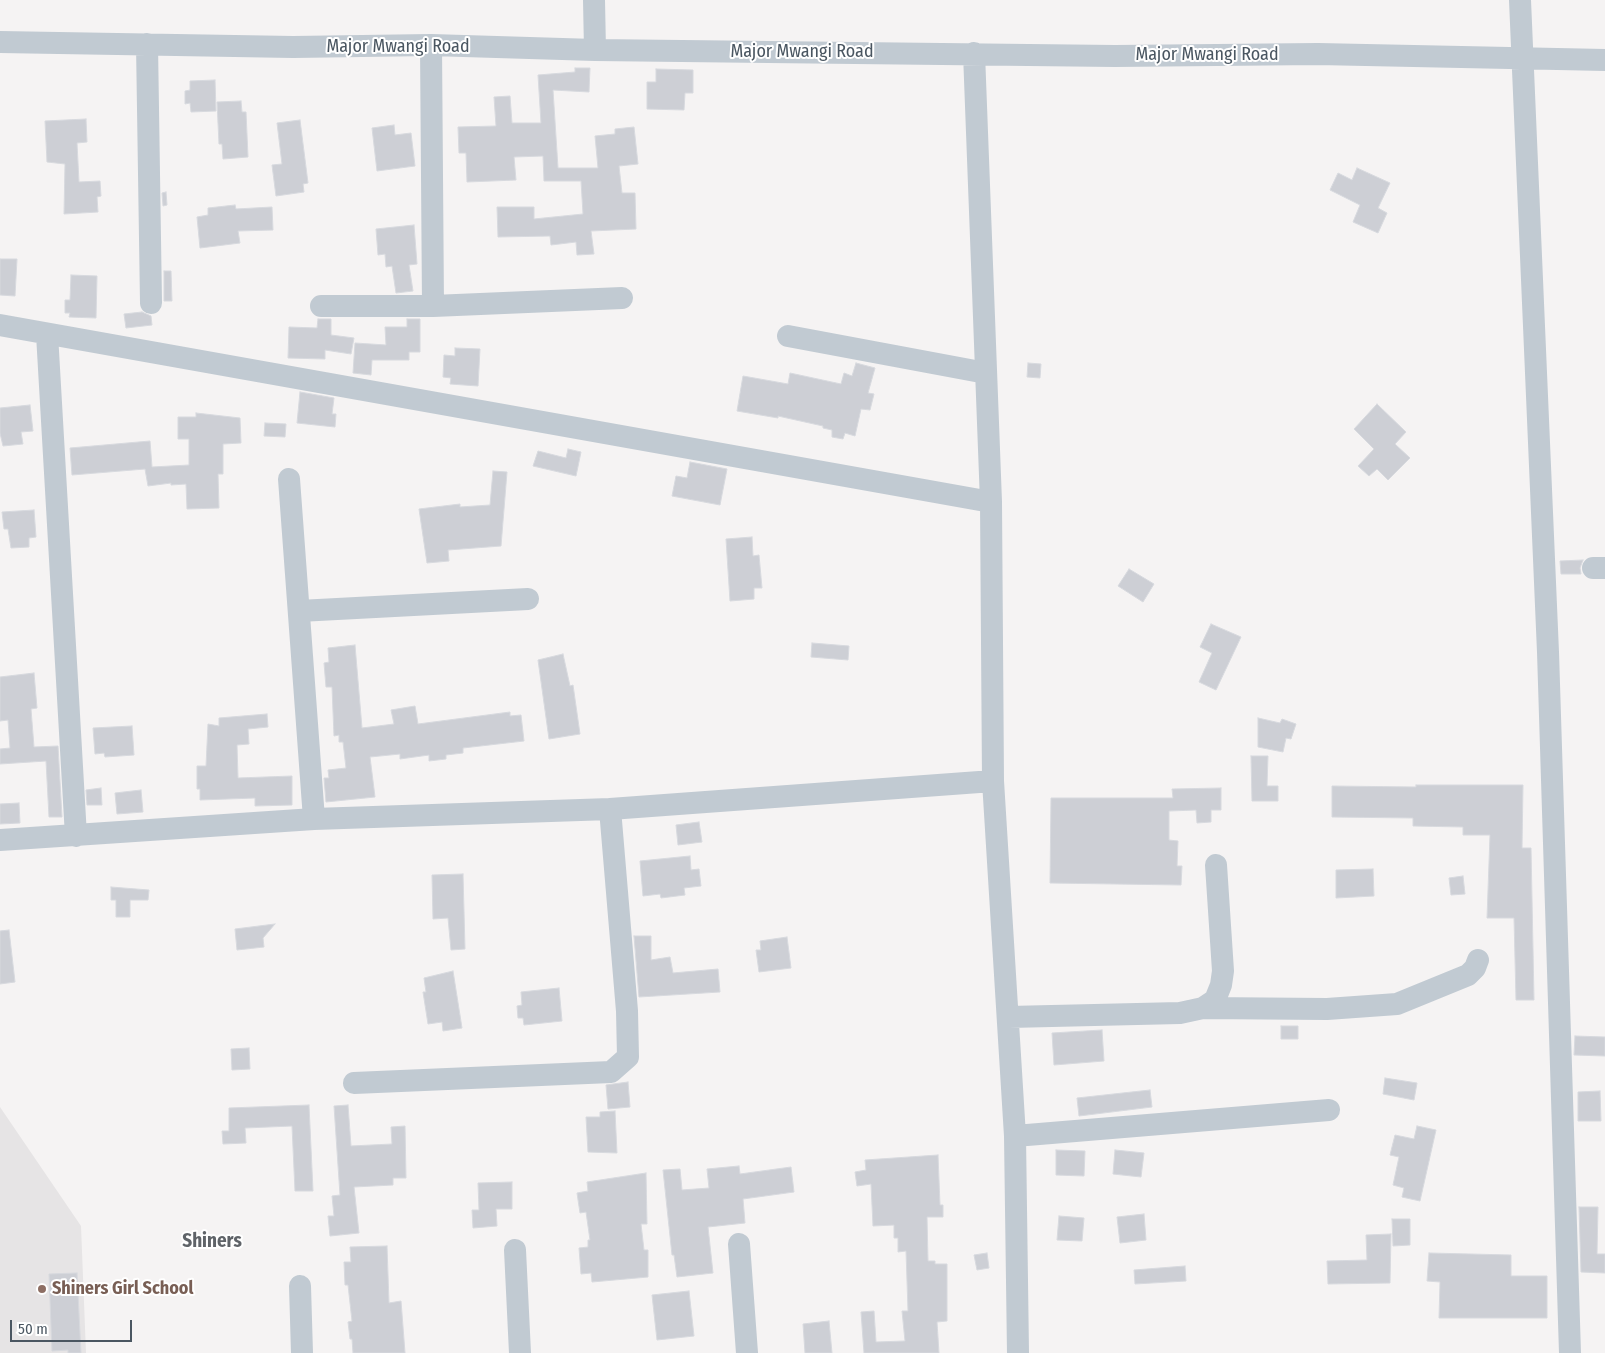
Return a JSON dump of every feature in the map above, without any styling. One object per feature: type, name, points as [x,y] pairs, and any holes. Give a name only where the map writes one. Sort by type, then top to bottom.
[{"type":"street","points":[[594,0],[594,50]]},
{"type":"street","points":[[1520,0],[1521,59],[1549,662],[1570,1353]]},
{"type":"street","name":"Major Mwangi Road","points":[[0,42],[293,47],[431,45],[594,50],[1318,54],[1605,60]]},
{"type":"street","points":[[146,44],[151,303]]},
{"type":"street","points":[[431,45],[433,306]]},
{"type":"street","points":[[974,53],[991,502],[993,781],[1015,1136],[1018,1353]]},
{"type":"street","points":[[321,306],[433,306],[622,298]]},
{"type":"street","points":[[0,325],[991,502]]},
{"type":"street","points":[[47,334],[76,836]]},
{"type":"street","points":[[788,336],[986,372]]},
{"type":"street","points":[[289,479],[314,820]]},
{"type":"street","points":[[299,611],[528,599]]},
{"type":"street","points":[[0,840],[314,820],[610,809],[993,781]]},
{"type":"street","points":[[354,1083],[611,1072],[628,1057],[627,1011],[610,809]]},
{"type":"street","points":[[1203,1008],[1215,1000],[1221,985],[1223,971],[1216,865]]},
{"type":"street","points":[[1009,1017],[1180,1013],[1203,1008],[1327,1009],[1397,1004],[1413,1000],[1468,975],[1475,968],[1478,960]]},
{"type":"street","points":[[1015,1136],[1329,1110]]},
{"type":"street","points":[[739,1244],[747,1353]]},
{"type":"street","points":[[515,1250],[520,1353]]},
{"type":"street","points":[[300,1286],[302,1353]]},
{"type":"shaded area","name":"Shiners Girl School","points":[[0,1107],[81,1226],[86,1353],[0,1353]]},
{"type":"building","points":[[575,68],[590,68],[589,92],[553,90],[558,168],[598,168],[595,136],[615,134],[615,129],[634,127],[638,164],[619,166],[622,193],[635,193],[636,229],[591,231],[594,254],[577,255],[576,242],[551,245],[550,236],[498,237],[497,207],[534,207],[534,219],[583,214],[581,181],[544,181],[543,156],[514,157],[516,180],[467,182],[466,153],[459,153],[458,127],[496,126],[494,97],[510,96],[512,123],[541,123],[538,75],[575,72]]},
{"type":"building","points":[[656,69],[693,70],[693,93],[685,93],[684,110],[647,109],[647,82],[656,82]]},
{"type":"building","points":[[215,80],[216,111],[191,112],[190,103],[185,104],[185,91],[190,90],[190,81]]},
{"type":"building","points":[[241,101],[242,112],[246,112],[248,157],[223,159],[222,144],[219,144],[217,102]]},
{"type":"building","points":[[86,119],[87,142],[77,143],[79,182],[100,181],[101,196],[97,197],[98,212],[64,214],[65,164],[47,162],[45,121]]},
{"type":"building","points":[[300,120],[308,183],[303,184],[304,192],[276,196],[272,165],[282,164],[277,123]]},
{"type":"building","points":[[394,125],[395,135],[411,133],[415,166],[377,171],[372,128]]},
{"type":"building","points":[[1357,168],[1390,183],[1378,208],[1387,213],[1378,233],[1353,222],[1360,205],[1330,190],[1338,173],[1352,180]]},
{"type":"building","points":[[166,192],[167,205],[163,206],[162,193]]},
{"type":"building","points":[[235,205],[236,209],[272,207],[273,230],[238,231],[240,243],[200,248],[197,217],[208,215],[208,208]]},
{"type":"building","points":[[414,225],[417,264],[409,265],[413,291],[396,293],[392,266],[386,267],[385,254],[378,255],[376,229]]},
{"type":"building","points":[[0,259],[17,259],[15,296],[0,295]]},
{"type":"building","points":[[164,271],[171,271],[172,301],[164,301]]},
{"type":"building","points":[[71,275],[97,276],[96,318],[69,317],[70,313],[65,313],[65,300],[70,300]]},
{"type":"building","points":[[142,312],[151,316],[152,325],[126,328],[124,314]]},
{"type":"building","points":[[318,319],[331,319],[331,335],[354,338],[351,354],[325,350],[325,359],[288,358],[289,327],[317,328]]},
{"type":"building","points":[[407,319],[420,319],[420,352],[409,352],[409,360],[372,360],[371,375],[353,373],[355,343],[386,345],[385,327],[407,327]]},
{"type":"building","points":[[455,348],[480,349],[478,386],[450,384],[451,378],[443,377],[444,355],[455,356]]},
{"type":"building","points":[[856,363],[875,368],[868,393],[874,394],[870,410],[861,409],[855,436],[845,433],[843,439],[832,437],[832,430],[823,428],[823,426],[778,416],[778,418],[737,411],[743,376],[788,384],[790,373],[841,384],[844,373],[852,376]]},
{"type":"building","points":[[1028,363],[1041,364],[1040,378],[1027,377]]},
{"type":"building","points":[[300,392],[334,398],[332,414],[336,414],[335,427],[297,423]]},
{"type":"building","points":[[1377,404],[1406,432],[1395,444],[1410,458],[1388,480],[1377,469],[1369,476],[1358,466],[1374,449],[1354,429]]},
{"type":"building","points":[[30,405],[33,431],[21,432],[23,444],[3,446],[0,433],[0,408]]},
{"type":"building","points":[[196,413],[240,418],[241,443],[223,444],[223,474],[218,474],[219,508],[187,509],[186,484],[171,485],[171,483],[148,486],[145,469],[72,475],[70,448],[150,441],[152,467],[189,465],[189,439],[178,439],[178,417],[196,417]]},
{"type":"building","points":[[265,423],[286,424],[285,437],[264,436]]},
{"type":"building","points":[[568,449],[581,452],[576,476],[533,466],[538,451],[566,458]]},
{"type":"building","points":[[690,462],[727,469],[720,505],[672,496],[676,476],[687,478]]},
{"type":"building","points":[[493,471],[507,472],[501,546],[448,550],[449,561],[427,563],[419,509],[460,504],[460,507],[490,505]]},
{"type":"building","points":[[34,510],[36,537],[29,538],[29,547],[11,548],[8,529],[4,529],[2,512]]},
{"type":"building","points":[[752,537],[753,556],[759,555],[762,588],[754,588],[754,599],[730,601],[726,539]]},
{"type":"building","points":[[1583,560],[1580,568],[1581,574],[1561,574],[1560,561]]},
{"type":"building","points":[[1129,569],[1154,584],[1143,602],[1118,586]]},
{"type":"building","points":[[1211,624],[1241,637],[1216,690],[1199,682],[1212,653],[1200,647]]},
{"type":"building","points":[[812,643],[849,646],[848,660],[811,657]]},
{"type":"building","points":[[355,645],[362,728],[394,724],[391,710],[415,706],[418,724],[510,712],[510,716],[521,715],[524,741],[463,748],[463,753],[446,755],[446,759],[429,761],[429,755],[400,759],[400,754],[370,757],[375,797],[326,802],[324,778],[329,778],[328,770],[346,768],[343,742],[339,742],[339,735],[334,736],[332,687],[326,687],[324,663],[329,662],[328,648]]},
{"type":"building","points":[[563,654],[570,686],[573,685],[580,734],[549,739],[538,660]]},
{"type":"building","points":[[34,673],[37,708],[31,709],[34,747],[58,746],[62,817],[49,817],[46,761],[0,764],[0,749],[10,748],[8,720],[0,721],[0,677]]},
{"type":"building","points":[[267,714],[268,727],[248,729],[249,744],[237,745],[238,778],[292,776],[292,805],[255,806],[255,798],[200,800],[200,789],[197,789],[197,766],[206,766],[208,724],[219,726],[219,718]]},
{"type":"building","points":[[1258,718],[1280,723],[1282,719],[1296,724],[1291,739],[1286,738],[1283,752],[1258,747]]},
{"type":"building","points":[[132,726],[134,755],[105,757],[104,753],[95,754],[93,728]]},
{"type":"building","points":[[1251,756],[1268,756],[1267,786],[1278,786],[1278,801],[1252,801]]},
{"type":"building","points":[[1416,785],[1523,785],[1522,848],[1531,848],[1534,1000],[1516,1000],[1514,918],[1487,918],[1490,835],[1463,835],[1463,827],[1413,826],[1413,818],[1332,817],[1332,786],[1416,787]]},
{"type":"building","points":[[101,788],[102,805],[87,805],[86,790]]},
{"type":"building","points":[[1221,788],[1221,810],[1211,810],[1211,822],[1197,823],[1196,810],[1169,811],[1169,840],[1178,841],[1177,866],[1182,866],[1181,885],[1050,883],[1051,798],[1173,798],[1172,789]]},
{"type":"building","points":[[141,790],[143,812],[117,814],[115,793]]},
{"type":"building","points":[[19,803],[20,823],[0,824],[0,804]]},
{"type":"building","points":[[699,822],[702,842],[678,845],[676,825]]},
{"type":"building","points":[[690,856],[691,870],[699,869],[701,886],[684,888],[685,895],[661,898],[660,894],[643,896],[640,861]]},
{"type":"building","points":[[1373,869],[1374,896],[1336,898],[1336,870]]},
{"type":"building","points":[[463,874],[465,949],[451,950],[448,918],[433,919],[432,875]]},
{"type":"building","points":[[1463,876],[1465,894],[1451,895],[1449,878]]},
{"type":"building","points":[[111,887],[149,890],[148,900],[130,900],[130,917],[116,917],[116,900],[111,900]]},
{"type":"building","points":[[275,924],[263,938],[264,947],[237,950],[235,929]]},
{"type":"building","points":[[9,930],[15,982],[0,984],[0,931]]},
{"type":"building","points":[[634,936],[651,936],[651,960],[670,957],[673,973],[718,969],[720,992],[639,997]]},
{"type":"building","points":[[787,937],[791,968],[759,972],[756,950],[761,950],[760,941]]},
{"type":"building","points":[[453,971],[462,1028],[443,1031],[442,1022],[428,1024],[423,992],[426,992],[424,978]]},
{"type":"building","points":[[559,988],[562,1021],[524,1025],[523,1018],[518,1018],[517,1006],[522,1005],[521,992]]},
{"type":"building","points":[[1281,1026],[1298,1026],[1298,1039],[1281,1039]]},
{"type":"building","points":[[1102,1030],[1104,1061],[1054,1065],[1052,1033]]},
{"type":"building","points":[[1575,1036],[1605,1037],[1605,1056],[1574,1055]]},
{"type":"building","points":[[249,1048],[250,1069],[232,1070],[231,1049]]},
{"type":"building","points":[[1385,1078],[1417,1083],[1414,1100],[1383,1094]]},
{"type":"building","points":[[628,1082],[630,1107],[608,1109],[606,1085]]},
{"type":"building","points":[[1150,1090],[1152,1107],[1079,1116],[1077,1098]]},
{"type":"building","points":[[1600,1091],[1601,1121],[1578,1121],[1578,1092]]},
{"type":"building","points":[[309,1105],[313,1191],[295,1191],[292,1126],[245,1128],[246,1143],[223,1144],[222,1131],[229,1131],[229,1108]]},
{"type":"building","points":[[348,1105],[351,1146],[392,1144],[391,1127],[405,1126],[406,1178],[393,1178],[393,1185],[354,1187],[359,1233],[330,1236],[328,1216],[334,1216],[332,1196],[340,1195],[334,1106]]},
{"type":"building","points":[[615,1111],[617,1153],[588,1152],[586,1117],[600,1117],[600,1112]]},
{"type":"building","points":[[1417,1126],[1436,1130],[1420,1201],[1402,1197],[1404,1188],[1393,1185],[1399,1157],[1390,1155],[1395,1135],[1414,1139]]},
{"type":"building","points":[[1056,1150],[1085,1151],[1084,1176],[1056,1175]]},
{"type":"building","points":[[1115,1150],[1144,1153],[1141,1177],[1113,1174]]},
{"type":"building","points":[[938,1155],[940,1205],[943,1205],[943,1217],[927,1217],[928,1261],[935,1261],[935,1264],[947,1264],[947,1321],[937,1322],[939,1353],[864,1353],[861,1312],[874,1311],[876,1342],[905,1341],[902,1311],[908,1311],[906,1251],[898,1252],[898,1238],[894,1238],[894,1225],[873,1226],[871,1184],[857,1186],[855,1172],[866,1170],[865,1160]]},
{"type":"building","points":[[739,1166],[740,1174],[791,1167],[794,1192],[743,1199],[745,1223],[708,1227],[713,1273],[677,1277],[674,1255],[672,1255],[663,1170],[680,1169],[682,1190],[709,1188],[707,1169]]},
{"type":"building","points":[[646,1173],[647,1224],[641,1224],[644,1250],[648,1250],[648,1277],[592,1282],[591,1273],[581,1274],[579,1248],[588,1247],[588,1240],[590,1240],[586,1212],[580,1213],[577,1193],[588,1191],[587,1182]]},
{"type":"building","points":[[512,1182],[512,1209],[496,1209],[497,1226],[473,1228],[472,1210],[479,1210],[478,1183]]},
{"type":"building","points":[[1579,1207],[1598,1207],[1597,1254],[1605,1254],[1605,1273],[1581,1272]]},
{"type":"building","points":[[1144,1214],[1146,1240],[1120,1243],[1117,1217]]},
{"type":"building","points":[[1059,1216],[1084,1218],[1082,1241],[1057,1240]]},
{"type":"building","points":[[1392,1219],[1410,1219],[1410,1245],[1393,1246]]},
{"type":"building","points":[[1391,1234],[1390,1283],[1328,1284],[1327,1261],[1367,1260],[1366,1235]]},
{"type":"building","points":[[387,1246],[389,1303],[401,1301],[405,1353],[353,1353],[348,1322],[352,1321],[348,1285],[345,1285],[344,1262],[351,1262],[350,1247]]},
{"type":"building","points":[[987,1253],[989,1268],[977,1270],[974,1255]]},
{"type":"building","points":[[1429,1253],[1511,1255],[1511,1276],[1547,1276],[1547,1318],[1439,1318],[1440,1282],[1427,1281]]},
{"type":"building","points":[[1185,1266],[1186,1281],[1135,1284],[1134,1270]]},
{"type":"building","points":[[77,1273],[81,1353],[68,1353],[68,1350],[52,1351],[49,1274]]},
{"type":"building","points":[[689,1291],[694,1336],[657,1340],[652,1295]]},
{"type":"building","points":[[829,1321],[832,1353],[805,1353],[803,1324]]},
{"type":"place","name":"Shiners Girl School","points":[[42,1289]]},
{"type":"district","name":"Shiners","points":[[212,1242]]}]
